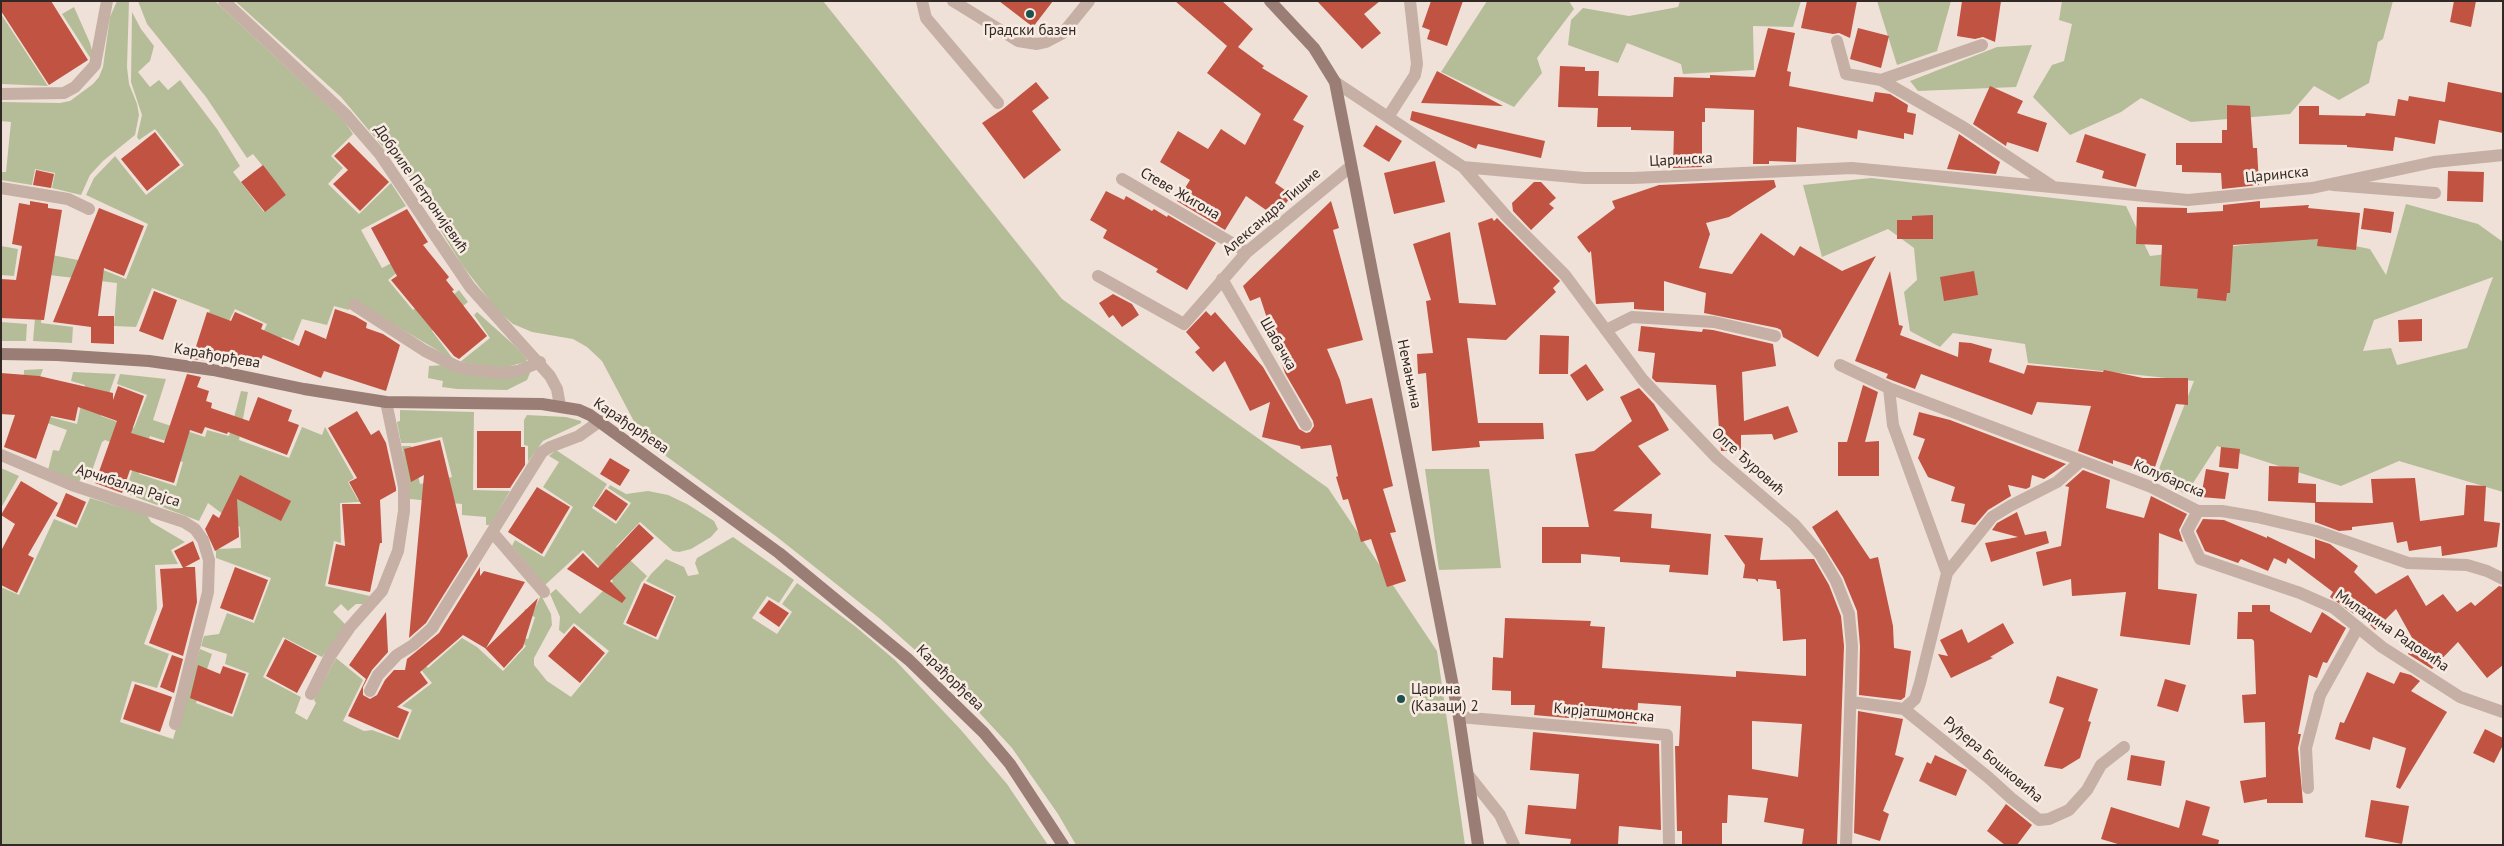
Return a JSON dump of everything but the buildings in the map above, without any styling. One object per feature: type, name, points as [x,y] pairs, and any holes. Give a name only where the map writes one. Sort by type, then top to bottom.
[{"type":"street","points":[[1,94],[46,95],[64,93],[75,87],[95,65],[107,1]]},
{"type":"street","name":"Добриле Петронијевић","points":[[224,1],[358,128],[385,160],[470,287],[490,312],[540,362],[557,389],[560,406]]},
{"type":"street","points":[[922,1],[926,18],[998,103]]},
{"type":"street","points":[[952,1],[1018,41],[1037,44],[1046,42],[1063,33],[1089,1]]},
{"type":"street","name":"Немањина","points":[[1270,1],[1314,48],[1335,82],[1350,167],[1408,447],[1459,717],[1478,845]]},
{"type":"street","points":[[1388,117],[1415,75],[1417,64],[1410,1]]},
{"type":"street","name":"Царинска","points":[[1837,41],[1846,74],[1880,80],[1963,127],[2054,188]]},
{"type":"street","name":"Царинска","points":[[1880,80],[1982,45]]},
{"type":"street","name":"Царинска","points":[[1335,82],[1463,167],[1545,175],[1633,178],[1852,168],[2188,200],[2325,185],[2434,162],[2503,155]]},
{"type":"street","name":"Александра Тишме","points":[[1098,276],[1184,324],[1247,252],[1350,167]]},
{"type":"street","name":"Олге Ђуровић","points":[[1463,167],[1507,216],[1566,275],[1643,380],[1717,458],[1794,524],[1820,554],[1836,581],[1849,614],[1852,646],[1846,845]]},
{"type":"street","name":"Стеве Жигона","points":[[1122,179],[1247,252]]},
{"type":"street","points":[[2325,185],[2435,193]]},
{"type":"street","points":[[1,188],[68,198],[89,210]]},
{"type":"street","name":"Шабачка","points":[[1222,279],[1306,425]]},
{"type":"street","points":[[354,305],[425,351],[460,368],[500,373],[518,371],[540,362]]},
{"type":"street","points":[[1606,330],[1632,317],[1714,322],[1775,336]]},
{"type":"street","name":"Карађорђева","points":[[1,354],[57,354],[149,361],[213,370],[304,389],[386,402],[560,406],[579,410],[600,420],[779,553],[909,660],[984,733],[1010,764],[1063,845]]},
{"type":"street","name":"Колубарска","points":[[1840,365],[1889,388],[2151,487],[2198,511],[2222,510],[2266,519],[2316,531],[2408,563],[2467,565],[2487,571],[2503,579]]},
{"type":"street","points":[[1889,388],[1893,425],[1947,573]]},
{"type":"street","points":[[311,694],[330,656],[350,627],[382,591],[398,551],[404,511],[404,488],[386,402]]},
{"type":"street","points":[[370,691],[378,675],[432,628],[542,452],[550,446],[579,436],[600,420]]},
{"type":"street","name":"Арчибалда Рајса","points":[[1,455],[72,485],[145,507],[184,522],[195,529],[203,540],[209,560],[208,592],[175,724]]},
{"type":"street","points":[[1851,702],[1904,709],[1915,699],[1947,573],[1992,517],[2057,482],[2081,462]]},
{"type":"street","name":"Миладина Радовића","points":[[2198,511],[2187,530],[2200,560],[2300,593],[2334,608],[2382,647],[2460,697],[2503,712]]},
{"type":"street","points":[[493,533],[544,592]]},
{"type":"street","points":[[2308,788],[2306,748],[2320,695],[2358,628]]},
{"type":"street","name":"Руђера Бошковића","points":[[1904,709],[2039,820],[2050,819],[2069,810],[2087,790],[2100,765],[2124,747]]},
{"type":"street","name":"Кирјатшмонска","points":[[1459,717],[1668,735],[1669,845]]},
{"type":"street","name":"Немањина","points":[[1468,776],[1500,816],[1514,845]]},
{"type":"green space","points":[[117,1],[129,1],[127,67],[129,84],[139,115],[135,135],[103,161],[90,175],[81,195],[52,188],[55,173],[35,169],[32,185],[1,180],[1,172],[6,172],[11,122],[1,121],[1,102],[60,103],[70,101],[93,84],[99,77],[103,67],[110,17]]},
{"type":"green space","points":[[138,1],[215,1],[344,121],[353,134],[331,156],[343,168],[328,184],[359,214],[391,183],[406,206],[361,230],[382,268],[424,246],[426,249],[388,280],[413,310],[431,296],[440,306],[459,290],[468,302],[432,331],[454,360],[354,301],[349,310],[334,306],[327,325],[302,319],[293,341],[282,337],[278,345],[261,337],[267,324],[235,309],[224,331],[205,323],[210,310],[152,288],[136,327],[114,326],[117,283],[49,275],[52,255],[78,260],[126,279],[148,224],[86,195],[94,178],[115,156],[146,195],[184,165],[155,129],[139,140],[137,137],[142,115],[131,82],[132,12],[141,29],[154,46],[150,61],[138,72],[150,87],[159,80],[168,90],[180,80],[217,129],[240,166],[233,172],[264,212],[286,195],[253,154],[247,158],[206,97],[147,24]]},
{"type":"green space","points":[[235,1],[823,1],[1062,299],[1328,488],[1437,651],[1465,845],[1076,845],[1058,814],[1012,748],[950,681],[879,618],[777,537],[655,448],[638,429],[602,361],[587,347],[573,339],[532,332],[513,324],[498,311],[462,265],[438,226],[431,189],[407,176],[341,97]]},
{"type":"green space","points":[[1487,1],[1569,1],[1574,9],[1537,58],[1542,73],[1514,107],[1441,72]]},
{"type":"green space","points":[[1680,1],[1801,1],[1793,27],[1753,26],[1754,70],[1683,74],[1681,64],[1627,43],[1618,63],[1568,45],[1571,20],[1583,8],[1629,16],[1678,7]]},
{"type":"green space","points":[[1877,1],[1951,1],[1937,51],[1897,65]]},
{"type":"green space","points":[[2062,1],[2393,1],[2383,39],[2378,42],[2369,83],[2339,100],[2314,86],[2290,114],[2191,122],[2141,98],[2121,112],[2070,135],[2033,97],[2052,65],[2064,61],[2072,24],[2059,20]]},
{"type":"green space","points":[[74,7],[90,43],[94,58],[91,59],[62,14]]},
{"type":"green space","points":[[1,14],[48,86],[1,84]]},
{"type":"green space","points":[[2032,45],[2016,87],[1918,91],[1910,81],[1997,47]]},
{"type":"green space","points":[[1871,178],[2126,206],[2150,256],[2310,237],[2370,249],[2386,275],[2406,204],[2478,224],[2503,242],[2503,492],[2399,461],[2341,486],[2217,446],[2186,494],[2155,479],[2194,381],[2028,363],[2025,344],[1953,333],[1940,347],[1910,331],[1904,292],[1917,280],[1914,248],[1888,229],[1822,257],[1803,185]],"holes":[[[2493,277],[2467,348],[2397,365],[2391,348],[2363,351],[2374,320]]]},
{"type":"green space","points":[[1,246],[18,249],[14,276],[1,275]]},
{"type":"green space","points":[[38,283],[45,284],[41,323],[73,327],[72,343],[33,341]]},
{"type":"green space","points":[[477,312],[514,345],[527,359],[526,362],[502,368],[460,362],[490,338],[474,315]]},
{"type":"green space","points":[[1,322],[27,324],[26,341],[1,341]]},
{"type":"green space","points":[[443,365],[527,371],[530,373],[527,380],[507,390],[457,389],[442,387],[443,381],[428,378],[429,366]]},
{"type":"green space","points":[[43,369],[30,404],[42,415],[77,424],[85,385],[71,381],[73,372],[116,374],[101,416],[134,428],[147,395],[117,384],[120,374],[166,379],[153,420],[205,437],[207,430],[229,436],[241,391],[248,392],[239,440],[289,458],[302,427],[322,435],[325,427],[354,478],[348,482],[358,500],[370,494],[374,501],[340,503],[341,543],[334,541],[325,586],[370,596],[364,604],[356,604],[348,611],[341,604],[333,612],[346,625],[322,657],[283,637],[263,677],[301,697],[295,713],[307,720],[316,703],[314,700],[336,658],[363,680],[343,721],[364,731],[372,730],[400,740],[412,710],[402,706],[432,683],[412,659],[416,655],[428,668],[462,638],[477,647],[503,671],[526,646],[515,636],[528,639],[535,617],[524,613],[525,609],[534,610],[541,595],[551,614],[552,625],[534,658],[534,665],[547,681],[571,697],[609,651],[574,623],[564,634],[559,630],[560,617],[550,594],[556,589],[580,614],[613,581],[583,550],[545,585],[512,546],[515,540],[544,557],[573,507],[543,487],[559,462],[549,456],[556,450],[607,484],[592,508],[616,524],[631,503],[608,488],[610,485],[626,494],[648,491],[668,495],[687,504],[714,521],[718,529],[711,537],[691,549],[679,552],[673,551],[640,522],[616,547],[647,576],[641,583],[623,624],[658,640],[676,596],[646,581],[651,574],[666,559],[684,567],[688,576],[699,574],[695,563],[697,558],[733,537],[794,580],[779,603],[767,596],[752,618],[777,634],[792,612],[782,604],[797,583],[856,627],[895,660],[961,730],[1007,784],[1048,845],[1,845],[1,587],[19,595],[54,519],[77,528],[90,498],[147,515],[151,522],[185,542],[171,550],[178,564],[155,565],[157,609],[144,644],[169,654],[157,688],[132,681],[120,722],[173,739],[200,649],[212,654],[196,703],[233,717],[249,673],[225,664],[227,654],[201,646],[204,636],[219,634],[227,613],[254,623],[271,578],[216,558],[216,549],[241,548],[240,527],[208,503],[199,521],[125,493],[137,456],[143,459],[139,474],[176,486],[183,462],[165,456],[169,442],[150,436],[143,455],[105,440],[102,442],[92,471],[85,469],[79,482],[48,470],[53,450],[59,451],[67,430],[22,414],[24,370]]},
{"type":"green space","points":[[400,410],[474,412],[473,490],[510,491],[490,525],[486,525],[486,517],[462,515],[462,504],[410,499],[402,446],[411,446],[420,484],[452,477],[442,437],[415,443],[401,443],[397,422],[400,421]]},
{"type":"green space","points":[[527,415],[566,417],[581,421],[581,423],[543,441],[528,462],[528,446],[524,445],[524,420]]},
{"type":"green space","points":[[1,468],[19,476],[1,508]]},
{"type":"green space","points":[[1425,469],[1489,469],[1501,568],[1439,570]]},
{"type":"place","name":"Градски базен","points":[[1030,14]]},
{"type":"place","name":"Царина (Казаци) 2","points":[[1401,699]]}]
